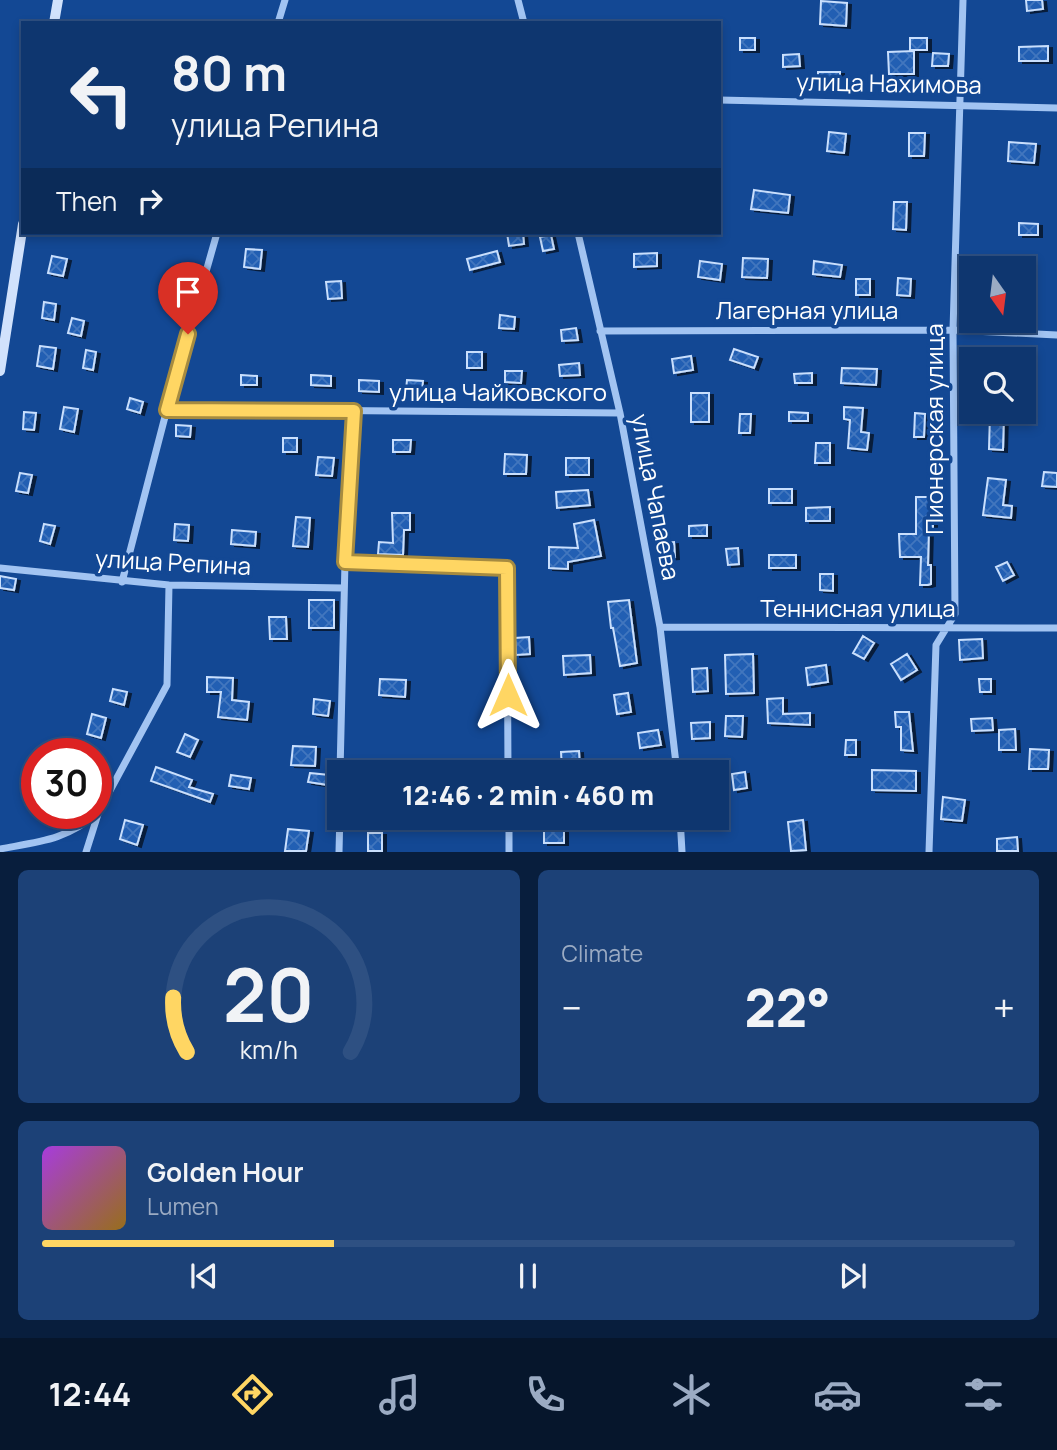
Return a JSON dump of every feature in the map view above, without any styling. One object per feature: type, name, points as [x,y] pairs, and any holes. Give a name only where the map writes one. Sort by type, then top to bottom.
[{"type":"street","points":[[54,21],[58,0]]},
{"type":"street","points":[[279,21],[285,0]]},
{"type":"street","points":[[518,0],[523,21]]},
{"type":"street","name":"Пионерская улица","points":[[929,852],[936,645],[955,614],[953,330],[963,0]]},
{"type":"street","name":"улица Нахимова","points":[[721,100],[1057,108]]},
{"type":"street","points":[[0,371],[21,235]]},
{"type":"street","points":[[122,582],[216,235]]},
{"type":"street","name":"улица Чапаева","points":[[578,235],[620,413],[660,627],[676,760]]},
{"type":"street","name":"Лагерная улица","points":[[600,331],[953,330],[1057,335]]},
{"type":"street","name":"улица Чайковского","points":[[167,410],[620,413]]},
{"type":"street","points":[[340,760],[345,562],[354,411]]},
{"type":"street","points":[[345,562],[507,568],[508,760]]},
{"type":"street","name":"улица Репина","points":[[0,568],[122,582],[344,588]]},
{"type":"street","points":[[112,786],[167,685],[176,585]]},
{"type":"street","name":"Теннисная улица","points":[[660,627],[1057,628]]},
{"type":"street","points":[[0,849],[43,841],[77,829]]},
{"type":"street","points":[[86,852],[92,829]]},
{"type":"street","points":[[339,852],[340,830]]},
{"type":"street","points":[[509,830],[509,852]]},
{"type":"street","points":[[681,830],[682,852]]},
{"type":"building","points":[[1026,0],[1042,0],[1043,9],[1027,11]]},
{"type":"building","points":[[821,1],[847,3],[846,26],[820,24]]},
{"type":"building","points":[[740,38],[755,38],[755,50],[740,50]]},
{"type":"building","points":[[910,38],[927,38],[927,50],[910,50]]},
{"type":"building","points":[[1048,46],[1048,61],[1019,61],[1019,47]]},
{"type":"building","points":[[914,51],[914,74],[889,74],[888,52]]},
{"type":"building","points":[[933,53],[949,54],[948,66],[932,66]]},
{"type":"building","points":[[799,54],[800,66],[783,67],[783,55]]},
{"type":"building","points":[[818,72],[840,72],[840,83],[818,83]]},
{"type":"building","points":[[829,132],[846,134],[844,153],[827,151]]},
{"type":"building","points":[[909,133],[925,133],[924,156],[909,156]]},
{"type":"building","points":[[1009,142],[1036,144],[1034,163],[1008,161]]},
{"type":"building","points":[[754,190],[790,195],[788,213],[751,209]]},
{"type":"building","points":[[894,202],[907,202],[906,230],[893,229]]},
{"type":"building","points":[[1019,223],[1038,224],[1038,235],[1019,235]]},
{"type":"building","points":[[507,235],[523,235],[524,244],[509,246]]},
{"type":"building","points":[[551,235],[554,249],[543,251],[540,237]]},
{"type":"building","points":[[246,249],[262,250],[260,269],[244,267]]},
{"type":"building","points":[[497,251],[500,262],[470,270],[467,259]]},
{"type":"building","points":[[657,253],[657,266],[634,267],[634,254]]},
{"type":"building","points":[[52,256],[67,259],[63,276],[48,273]]},
{"type":"building","points":[[743,258],[768,259],[767,278],[742,277]]},
{"type":"building","points":[[700,261],[722,264],[720,280],[698,277]]},
{"type":"building","points":[[814,261],[842,265],[840,277],[813,274]]},
{"type":"building","points":[[898,278],[911,279],[910,296],[897,295]]},
{"type":"building","points":[[856,279],[870,279],[870,295],[856,295]]},
{"type":"building","points":[[341,281],[342,298],[328,299],[326,282]]},
{"type":"building","points":[[44,302],[56,304],[54,320],[42,318]]},
{"type":"building","points":[[500,315],[515,317],[514,329],[499,328]]},
{"type":"building","points":[[72,318],[84,321],[81,336],[68,333]]},
{"type":"building","points":[[576,328],[578,340],[562,341],[561,330]]},
{"type":"building","points":[[40,346],[56,348],[53,369],[37,366]]},
{"type":"building","points":[[734,349],[758,357],[754,368],[730,360]]},
{"type":"building","points":[[86,350],[96,352],[93,370],[83,368]]},
{"type":"building","points":[[467,352],[482,352],[482,368],[467,368]]},
{"type":"building","points":[[691,356],[693,370],[674,373],[672,359]]},
{"type":"building","points":[[579,363],[580,375],[560,376],[559,365]]},
{"type":"building","points":[[842,368],[877,369],[876,385],[841,383]]},
{"type":"building","points":[[505,371],[522,371],[521,383],[505,382]]},
{"type":"building","points":[[812,373],[812,383],[795,383],[794,374]]},
{"type":"building","points":[[241,375],[257,376],[257,385],[241,385]]},
{"type":"building","points":[[311,375],[331,376],[331,386],[311,385]]},
{"type":"building","points":[[359,380],[379,381],[379,392],[359,391]]},
{"type":"building","points":[[407,380],[423,381],[422,391],[406,390]]},
{"type":"building","points":[[691,393],[709,393],[709,422],[691,422]]},
{"type":"building","points":[[130,398],[143,402],[140,413],[127,409]]},
{"type":"building","points":[[64,407],[78,409],[74,432],[60,429]]},
{"type":"building","points":[[844,407],[863,408],[861,432],[869,433],[867,450],[848,448],[850,420],[844,419]]},
{"type":"building","points":[[24,412],[36,413],[34,430],[23,429]]},
{"type":"building","points":[[789,412],[808,413],[808,421],[789,421]]},
{"type":"building","points":[[915,413],[925,414],[924,437],[914,437]]},
{"type":"building","points":[[740,414],[751,414],[750,433],[739,433]]},
{"type":"building","points":[[990,424],[1004,424],[1003,450],[989,449]]},
{"type":"building","points":[[176,425],[191,426],[190,437],[176,436]]},
{"type":"building","points":[[283,438],[297,438],[297,452],[283,452]]},
{"type":"building","points":[[393,440],[411,440],[410,452],[393,452]]},
{"type":"building","points":[[816,443],[830,443],[830,463],[815,463]]},
{"type":"building","points":[[505,454],[527,455],[526,474],[504,474]]},
{"type":"building","points":[[318,457],[334,458],[332,476],[316,475]]},
{"type":"building","points":[[566,458],[589,458],[589,475],[566,475]]},
{"type":"building","points":[[1044,472],[1057,473],[1057,487],[1042,486]]},
{"type":"building","points":[[20,473],[32,475],[28,493],[16,491]]},
{"type":"building","points":[[988,478],[1006,480],[1003,505],[1012,506],[1011,518],[983,515]]},
{"type":"building","points":[[769,489],[792,489],[792,503],[769,503]]},
{"type":"building","points":[[588,490],[590,505],[557,508],[556,492]]},
{"type":"building","points":[[916,497],[933,497],[933,529],[929,529],[928,565],[931,565],[931,584],[928,585],[920,585],[921,557],[900,557],[899,534],[916,534]]},
{"type":"building","points":[[830,507],[830,521],[806,521],[806,508]]},
{"type":"building","points":[[392,513],[410,513],[410,530],[404,530],[403,555],[378,554],[379,542],[393,543]]},
{"type":"building","points":[[296,517],[310,518],[308,547],[293,546]]},
{"type":"building","points":[[594,520],[601,556],[568,562],[568,569],[549,568],[549,547],[578,548],[574,524]]},
{"type":"building","points":[[44,524],[55,526],[50,544],[40,541]]},
{"type":"building","points":[[175,524],[189,525],[188,541],[174,540]]},
{"type":"building","points":[[707,525],[707,536],[689,536],[689,526]]},
{"type":"building","points":[[232,530],[256,532],[255,546],[231,544]]},
{"type":"building","points":[[674,542],[675,557],[665,558],[664,543]]},
{"type":"building","points":[[738,548],[739,564],[728,565],[726,549]]},
{"type":"building","points":[[769,555],[796,555],[796,568],[769,568]]},
{"type":"building","points":[[1007,562],[1014,575],[1003,581],[996,567]]},
{"type":"building","points":[[820,574],[833,574],[833,591],[820,590]]},
{"type":"building","points":[[0,576],[16,579],[14,590],[0,588]]},
{"type":"building","points":[[309,600],[334,600],[334,628],[309,628]]},
{"type":"building","points":[[629,600],[637,663],[620,666],[608,602]]},
{"type":"building","points":[[269,617],[286,617],[287,639],[270,639]]},
{"type":"building","points":[[863,636],[874,643],[864,659],[853,653]]},
{"type":"building","points":[[529,637],[530,654],[516,655],[515,638]]},
{"type":"building","points":[[982,639],[983,658],[960,660],[959,640]]},
{"type":"building","points":[[753,654],[754,693],[726,694],[725,655]]},
{"type":"building","points":[[907,654],[917,670],[901,680],[891,664]]},
{"type":"building","points":[[590,655],[591,673],[564,675],[563,656]]},
{"type":"building","points":[[826,665],[828,682],[808,685],[806,668]]},
{"type":"building","points":[[707,668],[708,691],[693,692],[692,669]]},
{"type":"building","points":[[207,677],[233,678],[232,700],[249,702],[247,720],[218,717],[221,692],[207,692]]},
{"type":"building","points":[[380,679],[406,680],[405,697],[379,695]]},
{"type":"building","points":[[979,679],[991,679],[991,692],[980,692]]},
{"type":"building","points":[[113,689],[127,692],[124,705],[110,701]]},
{"type":"building","points":[[628,693],[631,712],[617,714],[614,695]]},
{"type":"building","points":[[783,698],[783,714],[810,713],[810,725],[768,723],[767,699]]},
{"type":"building","points":[[314,699],[330,701],[328,716],[313,714]]},
{"type":"building","points":[[895,712],[909,712],[913,751],[901,750],[901,727],[896,727]]},
{"type":"building","points":[[92,714],[106,718],[101,738],[87,734]]},
{"type":"building","points":[[726,716],[743,716],[742,737],[725,736]]},
{"type":"building","points":[[992,718],[993,730],[972,731],[971,719]]},
{"type":"building","points":[[710,722],[710,738],[692,739],[691,723]]},
{"type":"building","points":[[1015,729],[1016,750],[999,750],[999,730]]},
{"type":"building","points":[[658,730],[661,745],[640,748],[638,733]]},
{"type":"building","points":[[185,734],[198,740],[190,757],[177,752]]},
{"type":"building","points":[[846,740],[856,740],[856,755],[845,755]]},
{"type":"building","points":[[293,746],[316,747],[315,766],[291,765]]},
{"type":"building","points":[[1030,749],[1049,750],[1048,769],[1029,769]]},
{"type":"building","points":[[579,751],[580,760],[561,760],[561,752]]},
{"type":"building","points":[[156,767],[192,780],[189,787],[213,794],[210,802],[151,781]]},
{"type":"building","points":[[872,770],[916,771],[916,791],[872,790]]},
{"type":"building","points":[[745,772],[747,788],[734,790],[732,774]]},
{"type":"building","points":[[310,773],[327,775],[327,785],[308,782]]},
{"type":"building","points":[[231,775],[251,778],[249,789],[229,786]]},
{"type":"building","points":[[943,797],[965,800],[962,821],[941,819]]},
{"type":"building","points":[[125,820],[143,825],[137,845],[120,839]]},
{"type":"building","points":[[803,820],[806,850],[791,851],[788,822]]},
{"type":"building","points":[[288,829],[309,831],[306,851],[285,851]]},
{"type":"building","points":[[544,830],[564,830],[564,843],[544,843]]},
{"type":"building","points":[[368,833],[382,833],[382,851],[368,851]]},
{"type":"building","points":[[1017,837],[1018,851],[997,851],[997,839]]},
{"type":"route","points":[[188,334],[167,410],[354,411],[345,562],[507,568],[508,695]]}]
